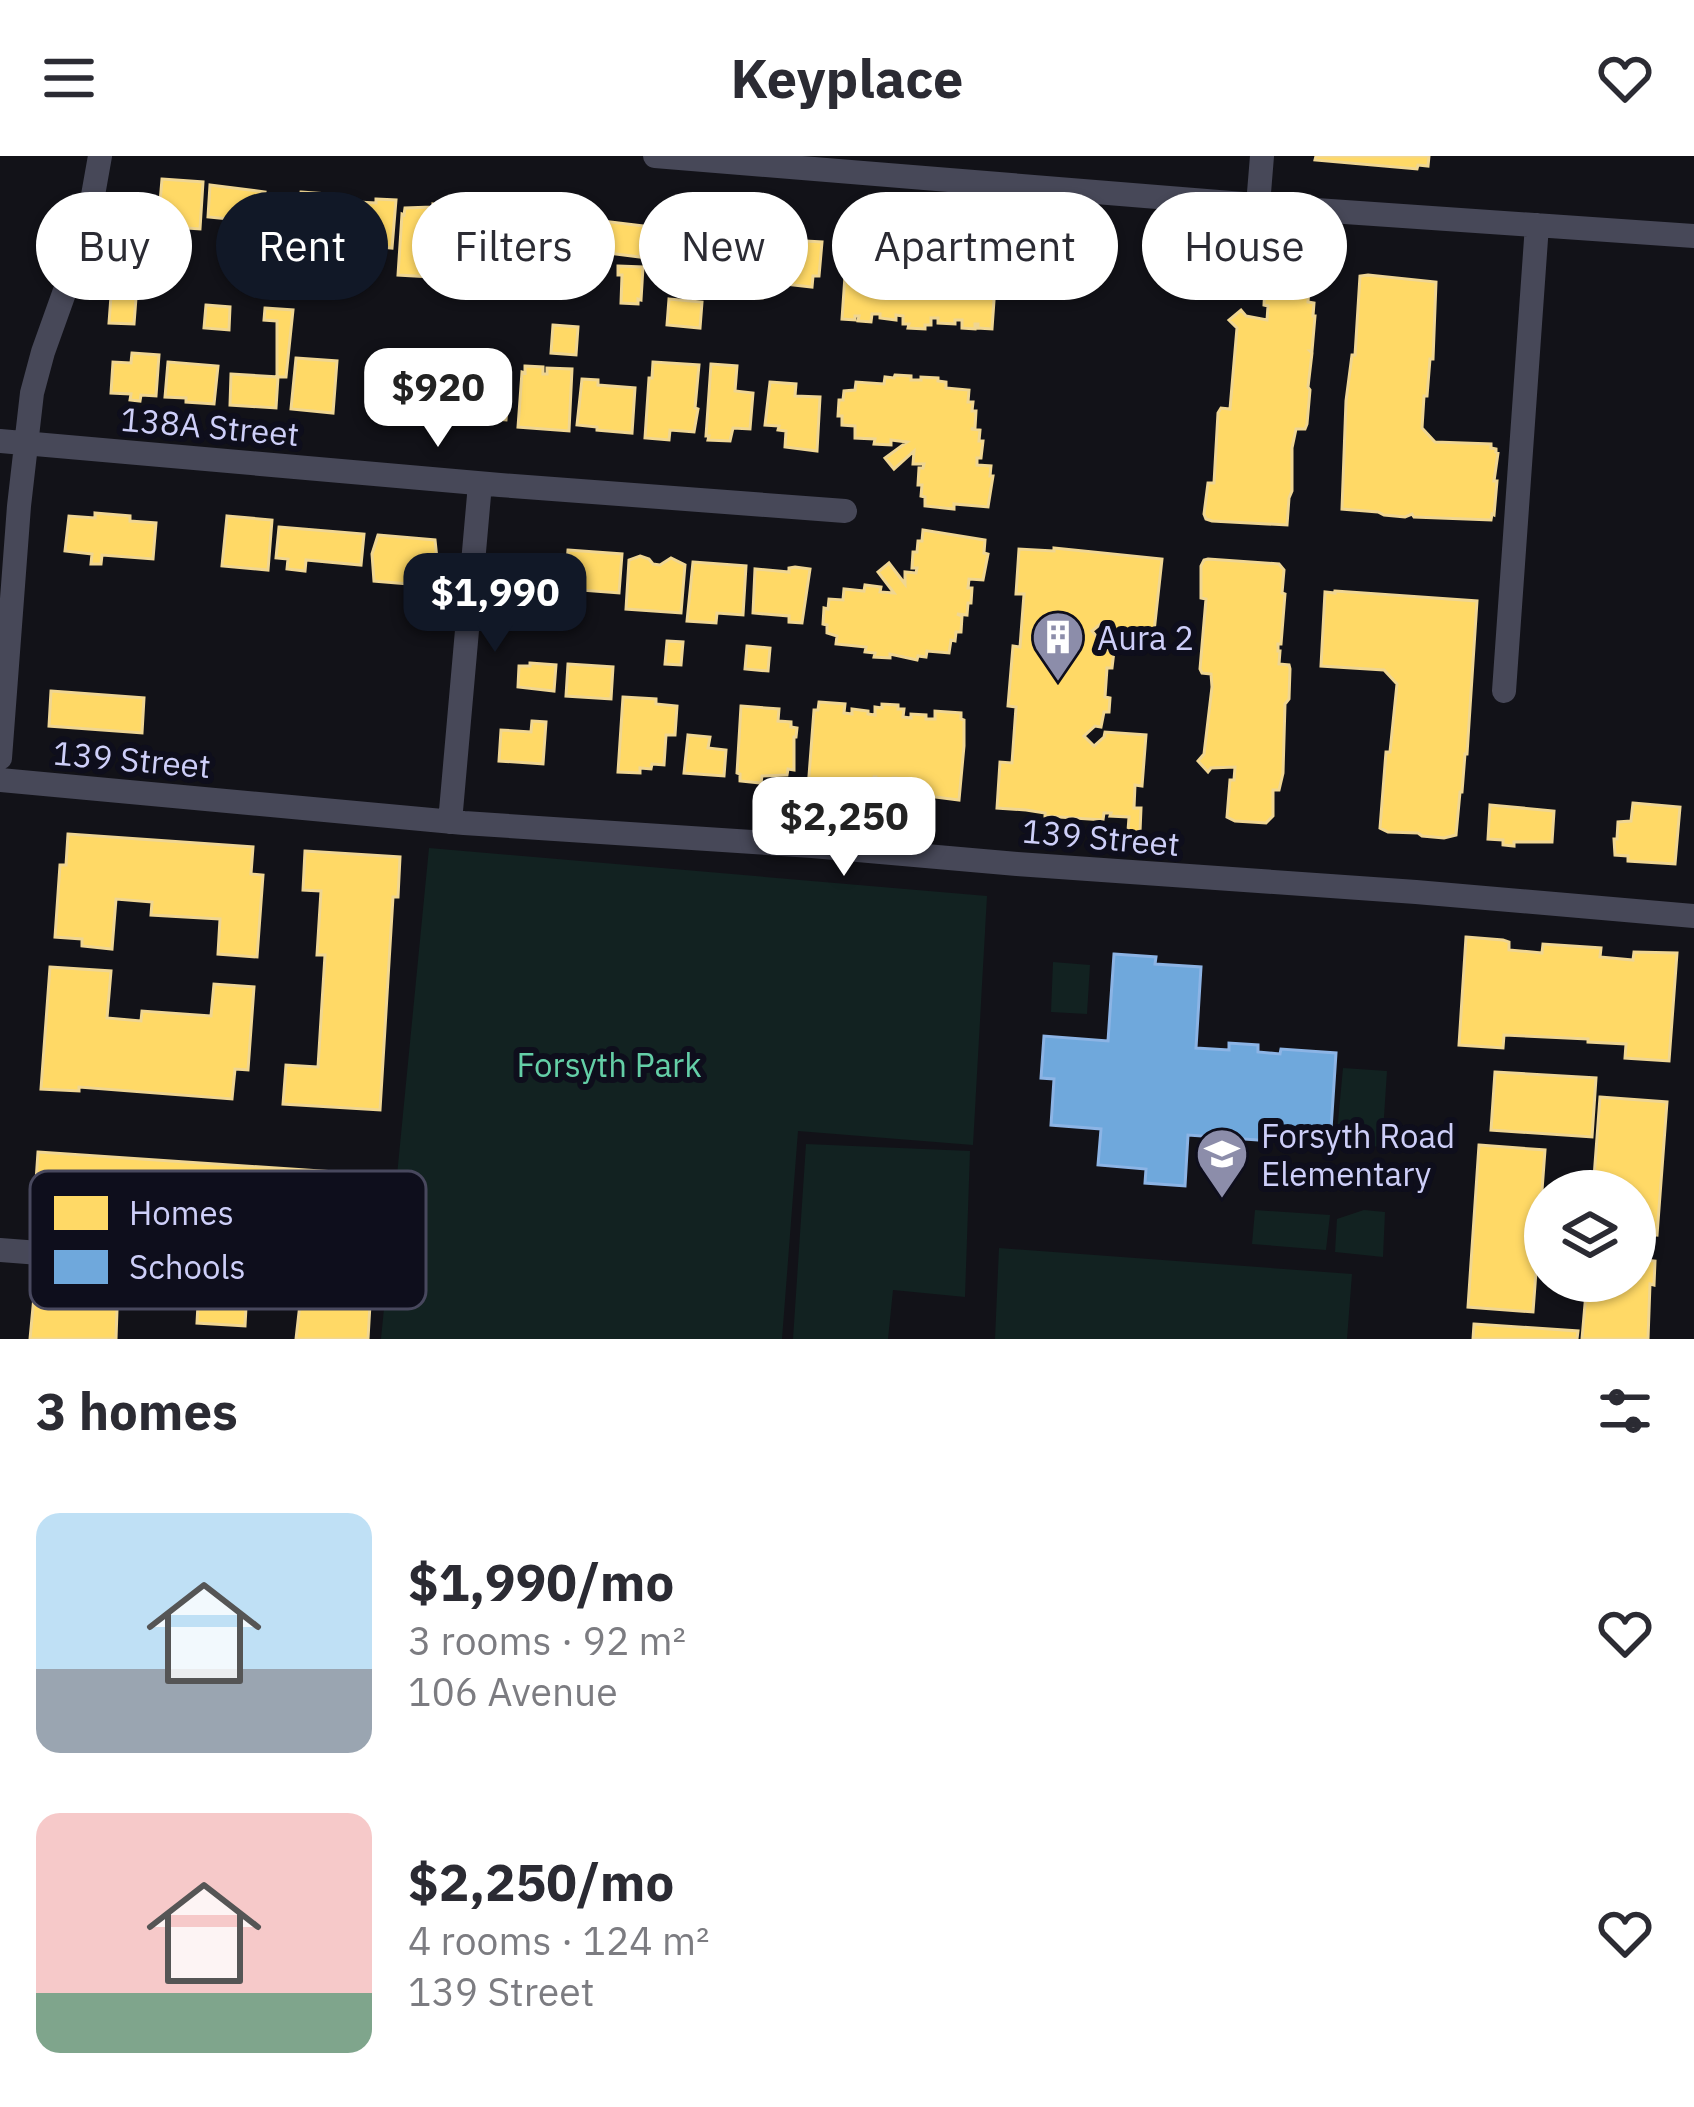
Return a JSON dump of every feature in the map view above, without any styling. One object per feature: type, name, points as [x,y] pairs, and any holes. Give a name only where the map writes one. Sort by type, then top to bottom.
[{"type":"street","points":[[0,758],[32,393],[88,230],[100,156]]},
{"type":"street","points":[[655,156],[1142,196]]},
{"type":"street","points":[[1259,192],[1262,156]]},
{"type":"street","points":[[1347,211],[1694,236]]},
{"type":"street","points":[[1504,691],[1537,225]]},
{"type":"street","name":"138A Street","points":[[0,441],[845,511]]},
{"type":"street","points":[[450,822],[480,484]]},
{"type":"street","name":"139 Street","points":[[0,780],[450,822],[1694,916]]},
{"type":"street","points":[[0,1250],[30,1252]]},
{"type":"green space","name":"Forsyth Park","points":[[429,848],[987,896],[973,1145],[798,1131],[782,1339],[381,1339],[384,1309],[426,1309],[426,1171],[397,1171]]},
{"type":"green space","points":[[1053,962],[1090,965],[1087,1014],[1051,1012]]},
{"type":"green space","points":[[1343,1068],[1387,1071],[1382,1147],[1336,1143]]},
{"type":"green space","points":[[806,1144],[970,1151],[965,1297],[893,1290],[888,1339],[793,1339]]},
{"type":"green space","points":[[1255,1210],[1330,1215],[1326,1250],[1252,1244]]},
{"type":"green space","points":[[1364,1210],[1385,1212],[1383,1257],[1335,1252],[1337,1219]]},
{"type":"green space","points":[[999,1248],[1352,1274],[1347,1339],[995,1339]]},
{"type":"building: Homes","points":[[1316,156],[1429,156],[1428,166],[1417,169],[1315,160]]},
{"type":"building: Homes","points":[[162,179],[203,182],[200,229],[192,228],[192,192],[161,192]]},
{"type":"building: Homes","points":[[210,185],[265,192],[216,192],[216,218],[208,217]]},
{"type":"building: Homes","points":[[388,200],[396,200],[392,248],[388,248]]},
{"type":"building: Homes","points":[[405,208],[412,208],[412,276],[398,275]]},
{"type":"building: Homes","points":[[615,223],[639,225],[639,257],[615,254]]},
{"type":"building: Homes","points":[[808,241],[822,242],[819,276],[813,276],[812,287],[808,287]]},
{"type":"building: Homes","points":[[618,266],[639,267],[638,304],[621,303],[622,275],[618,275]]},
{"type":"building: Homes","points":[[1360,276],[1436,282],[1433,359],[1422,428],[1435,442],[1491,444],[1496,449],[1491,520],[1342,509],[1346,401],[1355,355]]},
{"type":"building: Homes","points":[[111,300],[136,300],[134,324],[109,323]]},
{"type":"building: Homes","points":[[669,300],[702,302],[700,328],[667,325]]},
{"type":"building: Homes","points":[[843,300],[994,300],[992,329],[978,328],[978,324],[975,329],[962,328],[962,320],[938,323],[938,318],[931,318],[925,329],[908,328],[903,316],[896,315],[896,320],[872,314],[871,322],[858,321],[859,316],[842,319]]},
{"type":"building: Homes","points":[[1264,300],[1314,303],[1307,424],[1305,429],[1296,429],[1292,448],[1287,525],[1212,521],[1204,514],[1208,483],[1214,483],[1218,413],[1221,408],[1230,409],[1237,328],[1229,320],[1241,310],[1246,316],[1267,320],[1268,306]]},
{"type":"building: Homes","points":[[206,305],[230,307],[229,330],[204,328]]},
{"type":"building: Homes","points":[[265,308],[293,310],[286,377],[277,377],[277,321],[264,320]]},
{"type":"building: Homes","points":[[553,325],[578,327],[576,355],[551,353]]},
{"type":"building: Homes","points":[[132,353],[159,355],[156,396],[141,395],[140,401],[130,400],[131,394],[111,393],[113,362],[131,363]]},
{"type":"building: Homes","points":[[296,358],[337,361],[333,413],[291,409]]},
{"type":"building: Homes","points":[[168,362],[218,366],[214,404],[165,397]]},
{"type":"building: Homes","points":[[653,362],[699,365],[694,432],[670,430],[669,440],[645,438]]},
{"type":"building: Homes","points":[[463,363],[476,364],[476,371],[510,374],[506,420],[458,421]]},
{"type":"building: Homes","points":[[711,364],[737,366],[735,391],[753,393],[750,429],[733,428],[730,441],[706,436]]},
{"type":"building: Homes","points":[[525,366],[543,367],[543,374],[547,368],[572,369],[569,431],[518,427]]},
{"type":"building: Homes","points":[[420,372],[447,374],[444,421],[390,417],[392,384],[419,386]]},
{"type":"building: Homes","points":[[231,374],[278,377],[276,408],[230,405]]},
{"type":"building: Homes","points":[[911,376],[911,380],[938,378],[946,382],[946,388],[969,390],[968,402],[973,402],[972,411],[976,411],[971,429],[980,430],[979,441],[983,441],[977,465],[991,466],[993,476],[988,507],[925,506],[922,485],[918,485],[919,468],[924,464],[913,464],[914,451],[894,469],[885,458],[907,442],[874,444],[875,439],[855,438],[855,426],[842,425],[842,416],[838,416],[844,391],[855,390],[856,382],[884,384],[885,377]]},
{"type":"building: Homes","points":[[582,379],[635,388],[632,433],[577,425]]},
{"type":"building: Homes","points":[[770,382],[796,384],[795,396],[820,397],[817,451],[785,447],[786,431],[765,425]]},
{"type":"building: Homes","points":[[95,513],[156,523],[153,559],[102,555],[101,564],[91,564],[92,554],[65,551],[69,516],[95,518]]},
{"type":"building: Homes","points":[[227,516],[272,520],[268,570],[222,566]]},
{"type":"building: Homes","points":[[279,527],[364,534],[361,565],[306,560],[305,571],[287,569],[288,559],[276,558]]},
{"type":"building: Homes","points":[[923,530],[985,540],[984,553],[988,554],[983,580],[969,579],[971,603],[967,615],[957,614],[962,616],[961,632],[951,640],[949,653],[927,651],[926,657],[917,660],[890,654],[890,658],[874,657],[875,653],[865,652],[866,647],[836,644],[837,636],[827,633],[823,624],[829,599],[843,600],[844,589],[864,591],[865,585],[894,593],[878,572],[889,563],[905,584],[905,572],[916,573],[913,552],[922,541]]},
{"type":"building: Homes","points":[[378,535],[435,540],[432,586],[374,581],[372,554]]},
{"type":"building: Homes","name":"Aura 2","points":[[1019,549],[1162,559],[1153,641],[1111,638],[1103,622],[1092,631],[1107,642],[1106,650],[1114,651],[1112,668],[1107,668],[1109,712],[1104,712],[1101,727],[1095,726],[1084,736],[1094,746],[1105,732],[1146,735],[1142,786],[1135,785],[1140,832],[1128,831],[1129,817],[1111,813],[1104,813],[1103,820],[997,808],[1000,762],[1012,763],[1016,707],[1008,706],[1024,594],[1016,594]]},
{"type":"building: Homes","points":[[568,550],[622,554],[619,593],[581,590],[580,603],[567,602]]},
{"type":"building: Homes","points":[[640,556],[653,564],[671,558],[685,565],[681,613],[626,609],[629,560]]},
{"type":"building: Homes","points":[[509,558],[558,562],[555,606],[533,604],[534,591],[506,589]]},
{"type":"building: Homes","points":[[1208,559],[1279,564],[1284,570],[1278,651],[1279,664],[1290,669],[1289,699],[1283,773],[1279,790],[1273,790],[1273,816],[1266,823],[1227,817],[1235,767],[1208,772],[1198,761],[1204,754],[1212,687],[1211,674],[1200,669],[1206,599],[1201,598],[1201,566]]},
{"type":"building: Homes","points":[[693,562],[746,566],[743,615],[717,613],[716,623],[687,621]]},
{"type":"building: Homes","points":[[795,567],[810,569],[802,623],[789,622],[789,616],[753,613],[755,569],[789,572]]},
{"type":"building: Homes","points":[[1325,592],[1477,601],[1467,754],[1456,835],[1422,836],[1380,828],[1397,684],[1384,670],[1321,666]]},
{"type":"building: Homes","points":[[667,641],[683,642],[681,665],[665,664]]},
{"type":"building: Homes","points":[[747,646],[770,648],[768,671],[745,669]]},
{"type":"building: Homes","points":[[568,664],[613,667],[611,699],[566,696]]},
{"type":"building: Homes","points":[[556,665],[554,691],[518,687],[519,666]]},
{"type":"building: Homes","points":[[51,691],[144,698],[142,733],[49,726]]},
{"type":"building: Homes","points":[[623,697],[677,706],[675,735],[666,735],[664,765],[640,768],[640,773],[618,772]]},
{"type":"building: Homes","points":[[819,702],[845,704],[844,713],[852,714],[852,709],[875,715],[875,707],[882,708],[882,704],[898,705],[904,709],[903,717],[911,718],[911,714],[935,719],[935,711],[961,713],[964,746],[959,800],[927,796],[927,790],[895,788],[896,778],[890,800],[876,799],[876,777],[873,787],[841,784],[841,790],[808,789],[814,710]]},
{"type":"building: Homes","points":[[741,706],[779,709],[778,721],[797,728],[794,770],[788,769],[787,775],[762,776],[761,783],[740,781]]},
{"type":"building: Homes","points":[[532,721],[546,722],[543,764],[499,761],[501,730],[531,732]]},
{"type":"building: Homes","points":[[688,735],[710,737],[708,748],[726,750],[724,776],[684,773]]},
{"type":"building: Homes","points":[[1633,803],[1680,807],[1675,864],[1628,861],[1628,856],[1615,855],[1618,822],[1631,821]]},
{"type":"building: Homes","points":[[1490,805],[1554,811],[1552,842],[1514,842],[1514,846],[1488,839]]},
{"type":"building: Homes","points":[[68,834],[253,847],[251,874],[263,875],[257,957],[218,954],[220,919],[151,915],[152,902],[116,899],[112,949],[82,946],[82,939],[55,937],[60,865],[66,865]]},
{"type":"building: Homes","points":[[305,851],[400,857],[398,897],[393,897],[380,1110],[283,1104],[286,1065],[318,1067],[325,955],[317,955],[321,891],[303,890]]},
{"type":"building: Homes","points":[[1466,937],[1503,940],[1509,942],[1509,950],[1542,953],[1543,944],[1601,948],[1600,957],[1633,960],[1634,952],[1677,953],[1669,1061],[1625,1058],[1626,1044],[1588,1039],[1504,1035],[1503,1048],[1459,1045]]},
{"type":"building: Homes","points":[[50,967],[111,971],[107,1018],[141,1021],[142,1011],[211,1016],[214,984],[254,987],[248,1070],[235,1069],[232,1099],[79,1087],[79,1091],[41,1089]]},
{"type":"building: Homes","points":[[1495,1072],[1596,1078],[1592,1137],[1491,1130]]},
{"type":"building: Homes","points":[[1600,1097],[1667,1102],[1657,1235],[1656,1170],[1595,1170]]},
{"type":"building: Homes","points":[[1479,1145],[1545,1150],[1544,1170],[1524,1170],[1524,1302],[1534,1302],[1533,1312],[1468,1307]]},
{"type":"building: Homes","points":[[38,1152],[320,1171],[37,1171]]},
{"type":"building: Homes","points":[[1585,1302],[1649,1302],[1648,1339],[1582,1339]]},
{"type":"building: Homes","points":[[33,1309],[117,1309],[116,1339],[30,1339]]},
{"type":"building: Homes","points":[[198,1309],[246,1309],[245,1326],[197,1323]]},
{"type":"building: Homes","points":[[299,1309],[370,1309],[368,1339],[296,1339]]},
{"type":"building: Homes","points":[[1474,1324],[1578,1331],[1577,1339],[1473,1339]]},
{"type":"building: Schools","name":"Forsyth Road Elementary","points":[[1114,954],[1156,957],[1155,964],[1201,967],[1196,1048],[1229,1050],[1229,1043],[1258,1045],[1258,1052],[1336,1053],[1330,1145],[1188,1135],[1185,1186],[1145,1183],[1146,1169],[1098,1165],[1101,1129],[1051,1125],[1054,1079],[1041,1078],[1044,1036],[1108,1041]]},
{"type":"place","name":"Aura 2","points":[[1058,683]]},
{"type":"place","name":"Forsyth Road Elementary","points":[[1222,1200]]}]
